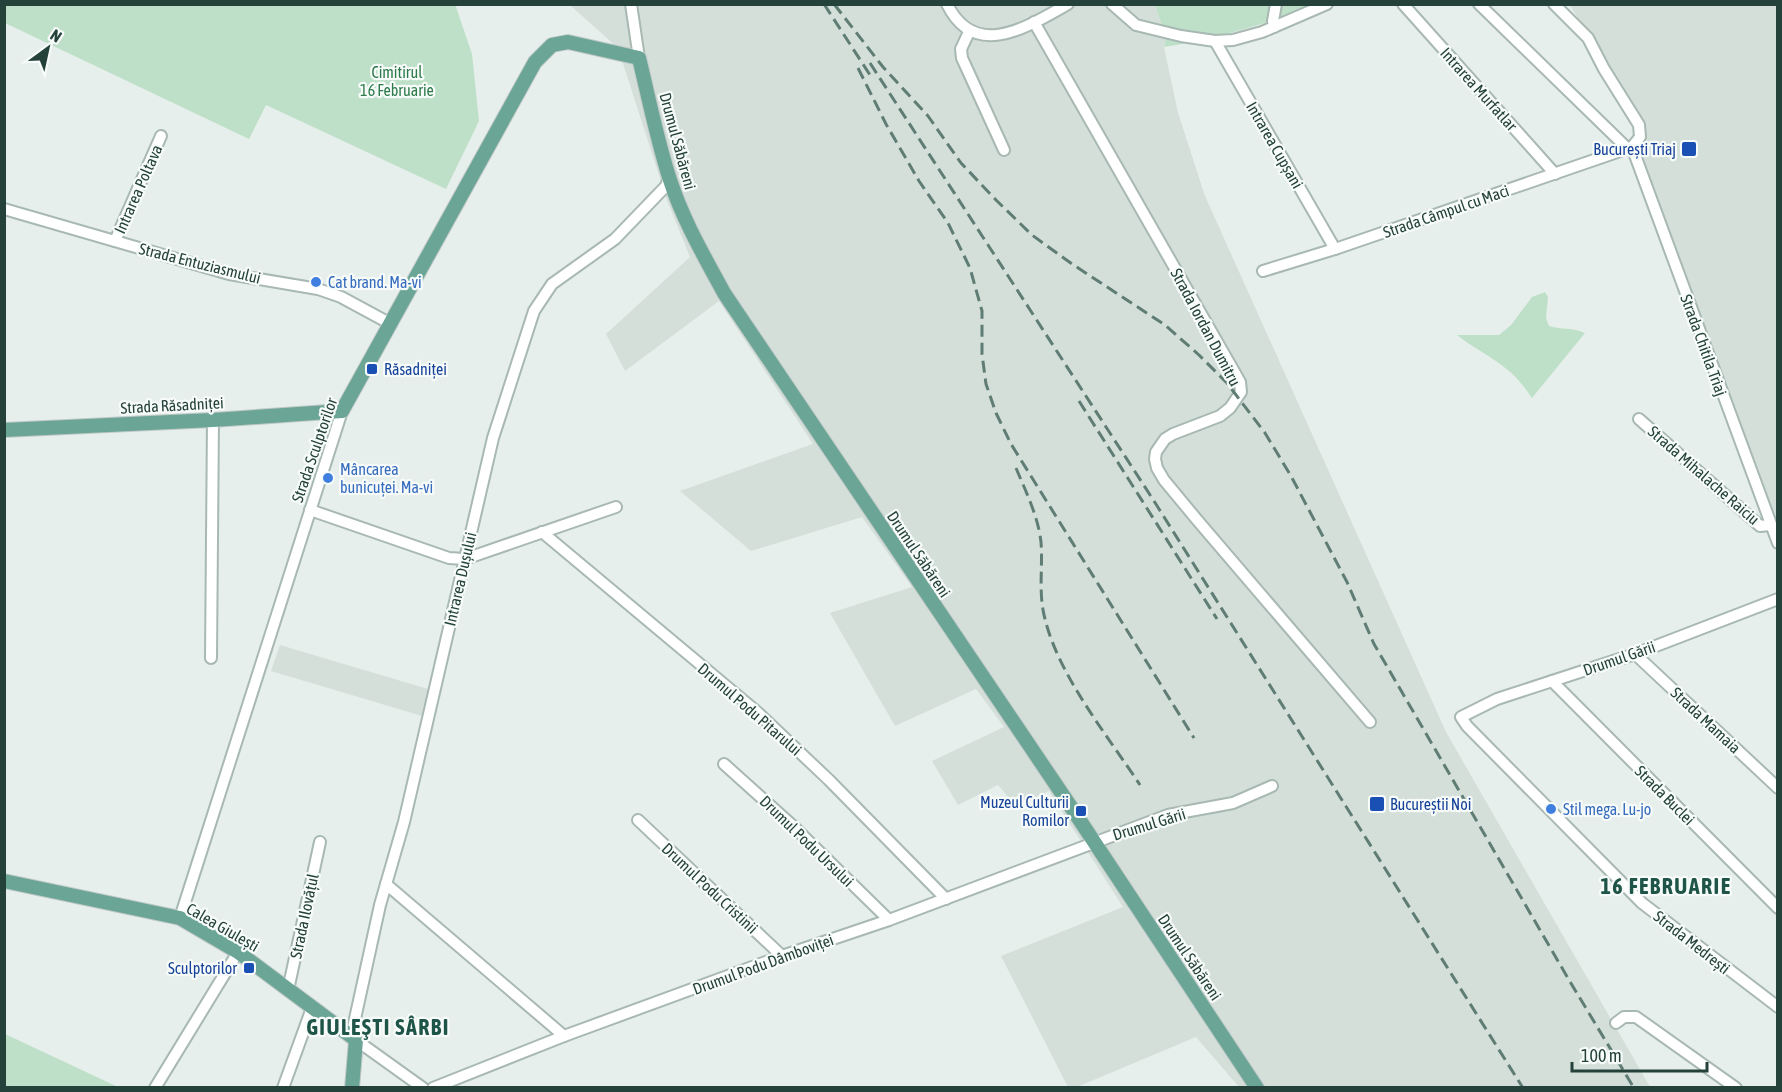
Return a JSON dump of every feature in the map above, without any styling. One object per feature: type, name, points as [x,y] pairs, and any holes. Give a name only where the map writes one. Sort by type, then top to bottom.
[{"type":"main road","name":"Strada Sculptorilor","points":[[342,411],[535,62],[552,45],[568,42],[639,58]]},
{"type":"main road","name":"Drumul Săbăreni","points":[[639,58],[669,178],[698,246],[724,292],[1257,1088]]},
{"type":"main road","name":"Strada Răsadniței","points":[[4,430],[342,411]]},
{"type":"main road","name":"Calea Giulești","points":[[4,881],[180,918],[238,952],[354,1038]]},
{"type":"main road","points":[[352,1088],[354,1038]]},
{"type":"street","name":"Drumul Săbăreni","points":[[631,4],[639,58]]},
{"type":"street","points":[[947,4],[961,26],[969,32],[980,35],[997,35],[1034,22],[1068,4]]},
{"type":"street","points":[[1112,4],[1136,24],[1181,36],[1215,41],[1233,40],[1274,27],[1327,4]]},
{"type":"street","points":[[1274,27],[1276,4]]},
{"type":"street","name":"Intrarea Murfatlar","points":[[1403,4],[1555,174]]},
{"type":"street","points":[[1479,4],[1630,148],[1638,141],[1640,131],[1634,115],[1604,69],[1588,38],[1554,4]]},
{"type":"street","name":"Strada Iordan Dumitru","points":[[1034,22],[1240,382],[1241,392],[1225,413],[1166,439],[1156,452],[1157,468],[1197,520],[1370,722]]},
{"type":"street","points":[[969,32],[964,40],[962,58],[1004,150]]},
{"type":"street","name":"Intrarea Cupșani","points":[[1215,41],[1335,249]]},
{"type":"street","name":"Intrarea Poltava","points":[[115,241],[162,136]]},
{"type":"street","name":"Strada Câmpul cu Maci","points":[[1263,271],[1335,249],[1630,148]]},
{"type":"street","name":"Strada Chitila Triaj","points":[[1630,148],[1778,543]]},
{"type":"street","name":"Intrarea Dușului","points":[[354,1038],[380,905],[404,822],[493,438],[534,311],[552,284],[615,239],[666,186],[669,178]]},
{"type":"street","name":"Strada Entuziasmului","points":[[4,209],[229,274],[318,289],[341,297],[391,324]]},
{"type":"street","name":"Strada Sculptorilor","points":[[180,918],[342,411]]},
{"type":"street","name":"Strada Mihalache Raiciu","points":[[1639,419],[1760,526],[1770,525]]},
{"type":"street","points":[[211,658],[213,420]]},
{"type":"street","points":[[310,510],[449,558],[465,559],[616,507]]},
{"type":"street","name":"Drumul Podu Pitarului","points":[[542,532],[756,711],[829,780],[946,899]]},
{"type":"street","name":"Drumul Gării","points":[[1461,717],[1491,701],[1635,654],[1778,599]]},
{"type":"street","name":"Strada Mamaia","points":[[1635,654],[1778,788]]},
{"type":"street","name":"Strada Buclei","points":[[1552,681],[1778,908]]},
{"type":"street","name":"Strada Medrești","points":[[1461,717],[1467,726],[1642,903],[1778,1007]]},
{"type":"street","name":"Drumul Podu Ursului","points":[[724,764],[794,827],[889,920]]},
{"type":"street","name":"Drumul Gării","points":[[1094,842],[1168,815],[1233,803],[1272,786]]},
{"type":"street","name":"Drumul Podu Cristinii","points":[[638,820],[782,956]]},
{"type":"street","name":"Strada Ilovățul","points":[[288,990],[320,842]]},
{"type":"street","name":"Drumul Podu Dâmboviței","points":[[433,1088],[564,1036],[782,956],[889,920],[1094,842]]},
{"type":"street","points":[[386,884],[564,1036]]},
{"type":"street","points":[[154,1088],[238,952]]},
{"type":"street","points":[[283,1088],[312,1008]]},
{"type":"street","points":[[1616,1023],[1624,1017],[1636,1017],[1736,1088]]},
{"type":"street","points":[[354,1038],[423,1088]]},
{"type":"shaded area","points":[[570,5],[1155,5],[1166,37],[1164,47],[1178,113],[1205,196],[1446,732],[1650,1087],[1239,1087],[1196,1037],[1077,1087],[1068,1087],[1001,956],[1123,907],[1049,791],[1016,806],[998,785],[958,805],[932,761],[1004,727],[976,689],[895,726],[830,613],[912,587],[862,517],[751,551],[680,491],[813,444],[719,301],[625,371],[606,334],[690,257],[667,200],[618,48]]},
{"type":"shaded area","points":[[1570,5],[1777,5],[1777,532],[1639,152],[1645,135],[1643,127]]},
{"type":"shaded area","points":[[280,645],[428,689],[422,716],[271,671]]},
{"type":"green space","name":"Cimitirul 16 Februarie","points":[[4,5],[457,5],[472,54],[479,121],[446,189],[266,105],[249,139],[5,23]]},
{"type":"green space","points":[[1155,5],[1319,5],[1223,35],[1164,47],[1166,37]]},
{"type":"green space","points":[[1545,292],[1548,297],[1546,318],[1549,326],[1585,333],[1532,398],[1508,370],[1457,335],[1499,335],[1511,325],[1532,297]]},
{"type":"green space","points":[[5,1034],[118,1087],[5,1087]]},
{"type":"railway","points":[[824,4],[870,75]]},
{"type":"railway","points":[[834,4],[883,67],[928,116],[961,163],[996,200],[1032,235],[1165,325],[1227,383],[1265,433],[1291,476],[1347,582],[1374,644],[1634,1088]]},
{"type":"railway","points":[[870,63],[1154,501],[1523,1088]]},
{"type":"railway","points":[[858,68],[886,124],[919,181],[948,223],[970,268],[982,311],[982,354],[986,384],[996,413],[1011,444],[1194,738]]},
{"type":"railway","points":[[1079,401],[1217,619]]},
{"type":"railway","points":[[1016,468],[1031,504],[1039,532],[1042,600],[1052,640],[1061,662],[1085,705],[1140,785]]},
{"type":"place","name":"București Triaj","points":[[1689,149]]},
{"type":"place","name":"Cat brand. Ma-vi","points":[[316,282]]},
{"type":"place","name":"Răsadniței","points":[[372,369]]},
{"type":"place","name":"Mâncarea bunicuței. Ma-vi","points":[[328,478]]},
{"type":"place","name":"Bucureștii Noi","points":[[1377,804]]},
{"type":"place","name":"Stil mega. Lu-jo","points":[[1551,809]]},
{"type":"place","name":"Muzeul Culturii Romilor","points":[[1081,811]]},
{"type":"place","name":"Sculptorilor","points":[[249,968]]},
{"type":"district","name":"16 FEBRUARIE","points":[[1666,886]]},
{"type":"district","name":"GIULEŞTI SÂRBI","points":[[378,1027]]}]
